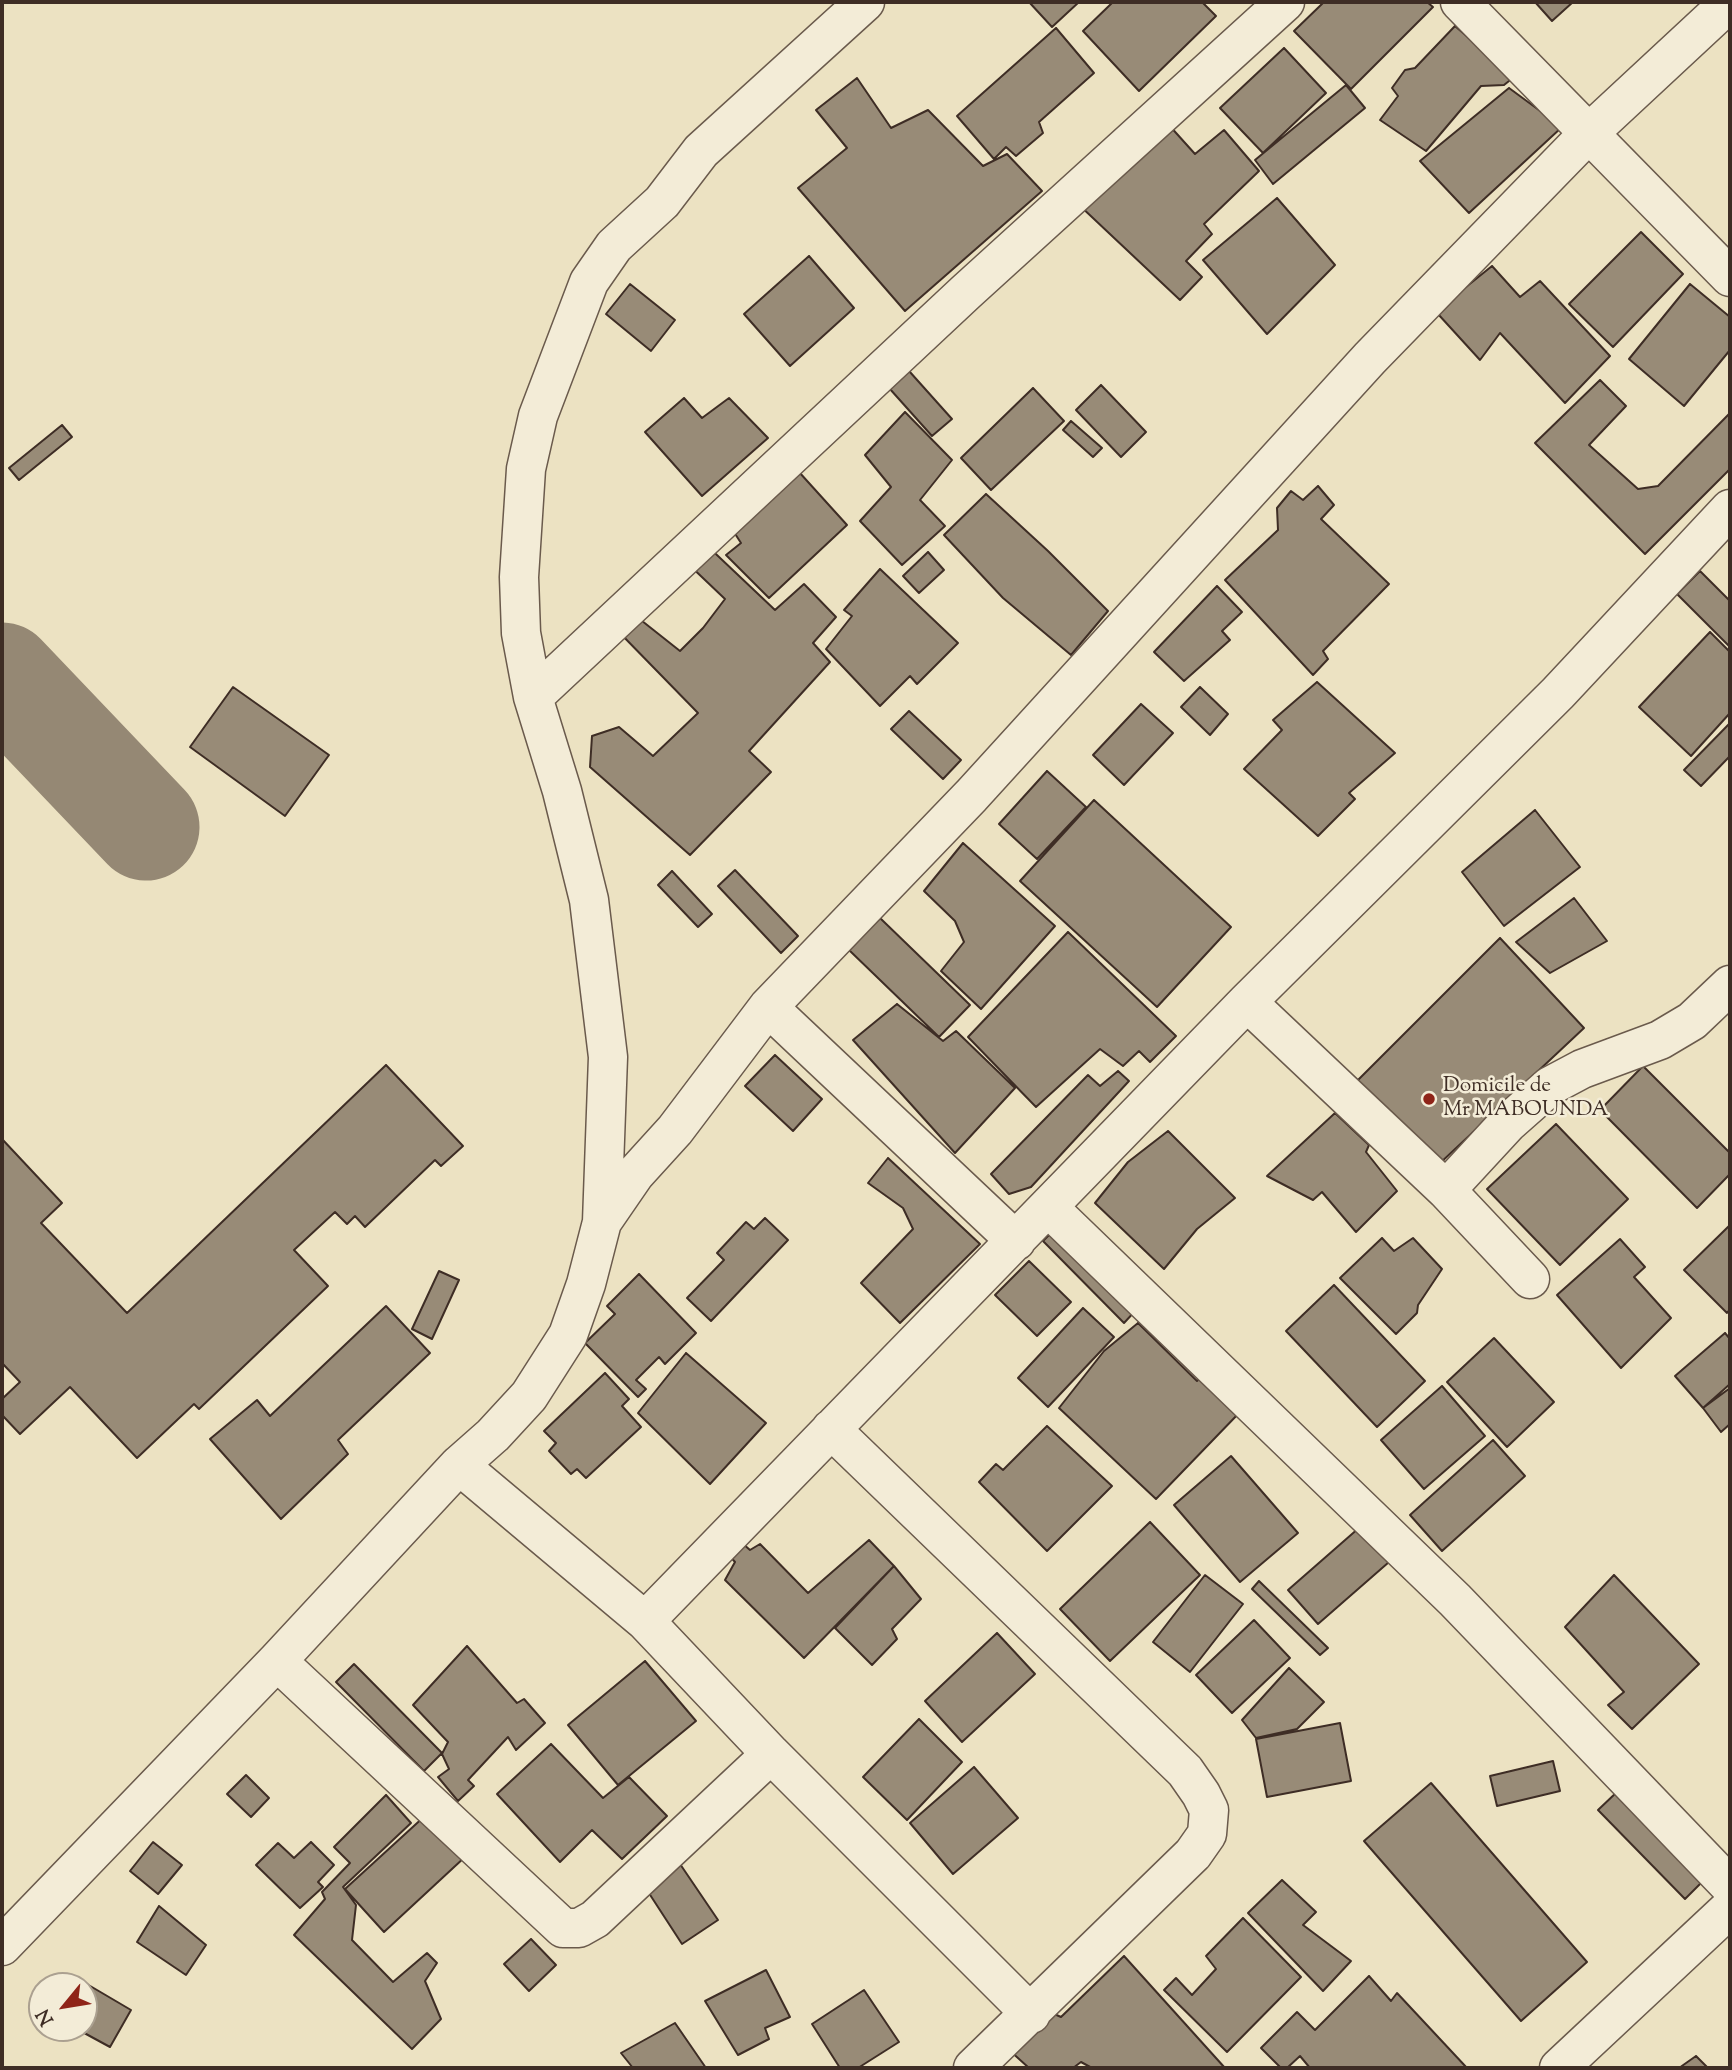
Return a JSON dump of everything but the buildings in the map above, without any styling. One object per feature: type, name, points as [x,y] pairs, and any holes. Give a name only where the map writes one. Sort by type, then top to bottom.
[{"type":"street","points":[[2,1946],[277,1661],[459,1465],[493,1435],[529,1396],[568,1335],[586,1284],[603,1222],[608,1057],[589,900],[562,790],[533,697],[521,633],[519,577],[526,469],[538,416],[589,282],[614,246],[662,202],[701,151],[865,2]]},
{"type":"street","points":[[533,697],[966,292],[1285,2]]},
{"type":"street","points":[[1460,2],[1730,277]]},
{"type":"street","points":[[603,1222],[635,1174],[675,1130],[768,1007],[971,796],[1370,358],[1589,133],[1730,2]]},
{"type":"street","points":[[645,1621],[1247,1002],[1558,693],[1730,509]]},
{"type":"street","points":[[1446,1190],[1507,1124],[1550,1086],[1582,1069],[1660,1040],[1692,1021],[1730,985]]},
{"type":"street","points":[[1247,1002],[1446,1190],[1530,1279]]},
{"type":"street","points":[[768,1007],[1016,1241]]},
{"type":"street","points":[[1049,1208],[1455,1600],[1730,1886]]},
{"type":"street","points":[[831,1429],[1185,1771],[1209,1810],[1207,1834],[1193,1854],[973,2068]]},
{"type":"street","points":[[459,1465],[645,1621],[771,1754],[1031,2014]]},
{"type":"street","points":[[277,1661],[563,1928],[579,1928],[595,1919],[771,1754]]},
{"type":"street","points":[[1559,2068],[1730,1908]]},
{"type":"taxiway","points":[[2,676],[146,827]]},
{"type":"place","name":"Domicile de Mr MABOUNDA","points":[[1429,1099]]}]
